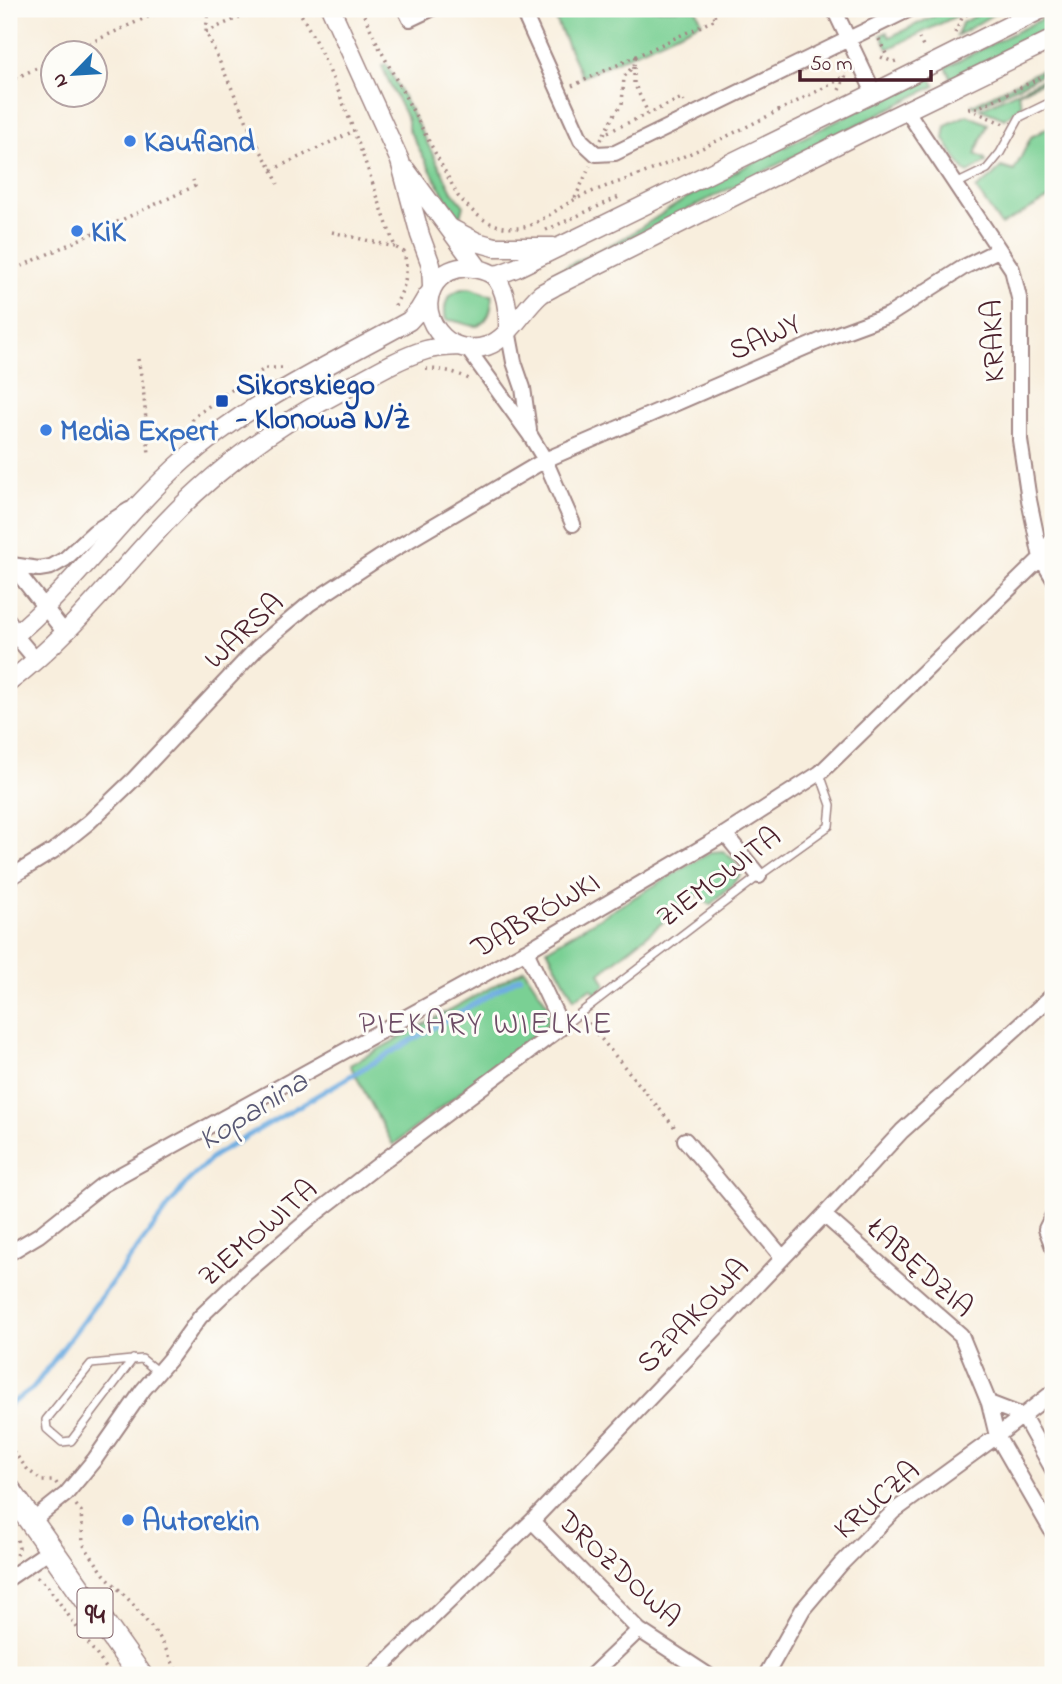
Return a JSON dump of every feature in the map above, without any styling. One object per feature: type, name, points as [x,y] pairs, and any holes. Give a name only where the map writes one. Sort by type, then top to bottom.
[{"type":"main road","name":"94","points":[[9,1490],[24,1529],[50,1550],[141,1675]]},
{"type":"street","points":[[331,9],[400,161],[431,265],[428,301],[431,320],[442,336],[462,347],[530,435],[545,460],[573,524]]},
{"type":"street","points":[[405,9],[410,19],[431,9]]},
{"type":"street","points":[[522,9],[581,140],[596,154],[615,153],[910,9]]},
{"type":"street","points":[[834,9],[874,93]]},
{"type":"street","points":[[36,660],[11,632],[46,607],[139,504],[183,460],[233,421],[289,386],[409,321],[441,277],[457,268],[466,267],[500,274],[516,268],[1042,9]]},
{"type":"street","points":[[9,682],[65,633],[195,493],[271,433],[316,404],[408,357],[430,349],[476,348],[493,343],[542,293],[1053,39]]},
{"type":"street","name":"KRAKA","points":[[907,111],[1012,270],[1020,302],[1020,440],[1041,558],[1053,578]]},
{"type":"street","points":[[400,161],[466,253],[501,288],[508,310],[508,330],[514,362],[523,388],[530,435]]},
{"type":"street","points":[[450,228],[477,242],[495,247],[560,247]]},
{"type":"street","name":"SAWY","points":[[545,460],[829,337],[889,315],[964,267],[998,250]]},
{"type":"street","name":"WARSA","points":[[9,878],[53,850],[89,822],[134,779],[258,647],[309,604],[379,558],[545,460]]},
{"type":"street","points":[[10,563],[38,569],[51,567],[65,559],[94,532],[139,504]]},
{"type":"street","name":"DĄBRÓWKI","points":[[9,1253],[39,1235],[102,1185],[526,951],[725,834],[820,773],[1041,558],[1053,538]]},
{"type":"street","points":[[10,563],[65,633]]},
{"type":"street","points":[[725,834],[759,876]]},
{"type":"street","points":[[526,951],[562,1027]]},
{"type":"street","name":"SZPAKOWA","points":[[373,1675],[532,1521],[902,1131],[1053,995]]},
{"type":"street","name":"ZIEMOWITA","points":[[24,1529],[66,1494],[200,1317],[315,1214],[562,1027]]},
{"type":"street","points":[[685,1140],[783,1258]]},
{"type":"street","name":"ŁABĘDZIA","points":[[824,1215],[961,1335],[989,1403],[997,1436],[1053,1533]]},
{"type":"street","points":[[1053,1215],[1046,1229],[1053,1247]]},
{"type":"street","name":"KRUCZA","points":[[766,1675],[803,1609],[841,1564],[894,1511],[1053,1392]]},
{"type":"street","points":[[989,1403],[1023,1416],[1053,1470]]},
{"type":"street","name":"DROZDOWA","points":[[532,1521],[639,1630],[708,1675]]},
{"type":"street","points":[[9,1578],[50,1550]]},
{"type":"street","points":[[592,1675],[639,1630]]},
{"type":"lane","points":[[956,184],[988,169],[1020,117],[1053,101]]},
{"type":"lane","name":"ZIEMOWITA","points":[[562,1027],[759,876],[829,826],[831,805],[820,773]]},
{"type":"lane","points":[[134,1359],[71,1441],[62,1442],[47,1429],[46,1420],[91,1364],[134,1359],[142,1359],[158,1372]]},
{"type":"path","points":[[101,38],[165,9]]},
{"type":"path","points":[[206,9],[206,32],[256,147],[278,184]]},
{"type":"path","points":[[206,32],[253,9]]},
{"type":"path","points":[[298,9],[342,98],[395,247]]},
{"type":"path","points":[[570,87],[716,19],[711,9]]},
{"type":"path","points":[[962,18],[974,9]]},
{"type":"path","points":[[919,38],[926,52]]},
{"type":"path","points":[[635,55],[634,83],[648,113]]},
{"type":"path","points":[[575,200],[603,133],[622,104],[624,77],[634,65]]},
{"type":"path","points":[[9,81],[38,68]]},
{"type":"path","points":[[1014,129],[968,108],[977,108],[1053,72]]},
{"type":"path","points":[[833,83],[846,75],[841,86]]},
{"type":"path","points":[[608,132],[682,98],[690,116]]},
{"type":"path","points":[[272,170],[354,131]]},
{"type":"path","points":[[9,272],[195,186],[193,180]]},
{"type":"path","points":[[332,232],[395,247],[404,252],[407,267],[405,283],[389,317]]},
{"type":"path","points":[[138,359],[149,454]]},
{"type":"path","points":[[193,418],[265,368]]},
{"type":"path","points":[[421,370],[444,369],[471,380]]},
{"type":"path","points":[[580,1013],[685,1140]]},
{"type":"path","points":[[9,1446],[28,1471],[42,1481],[55,1481],[81,1511],[83,1544],[104,1573],[160,1638],[179,1675]]},
{"type":"path","points":[[14,1559],[24,1529]]},
{"type":"path","points":[[30,1578],[40,1578],[46,1584],[111,1675]]},
{"type":"green space","points":[[551,9],[696,9],[702,22],[582,77]]},
{"type":"green space","points":[[949,9],[967,9],[888,49],[881,35],[887,32],[890,37]]},
{"type":"green space","points":[[988,9],[1002,9],[957,36],[962,23]]},
{"type":"green space","points":[[1053,13],[1053,27],[951,78],[946,67]]},
{"type":"green space","points":[[386,64],[452,191],[464,206],[458,217],[408,128],[408,120],[382,66]]},
{"type":"green space","points":[[1053,64],[1053,69],[975,107],[972,105]]},
{"type":"green space","points":[[1053,74],[1053,77],[1018,93],[1022,105],[1005,119],[980,109]]},
{"type":"green space","points":[[930,75],[935,86],[550,278],[549,275],[626,237],[688,197]]},
{"type":"green space","points":[[967,115],[988,124],[975,154],[986,162],[968,173],[944,139],[946,125]]},
{"type":"green space","points":[[1053,125],[1053,196],[1001,225],[976,189],[1001,167],[1014,171],[1031,137]]},
{"type":"green space","points":[[467,288],[492,295],[490,313],[478,326],[446,320],[448,298],[456,291]]},
{"type":"green space","points":[[723,851],[734,860],[741,874],[731,886],[710,905],[698,894],[600,973],[606,985],[596,993],[591,988],[574,999],[547,949],[711,852]]},
{"type":"green space","points":[[524,969],[549,1007],[547,1025],[393,1145],[350,1065]]},
{"type":"waterway","name":"Kopanina","points":[[9,1405],[33,1388],[187,1182],[215,1155],[520,977]]},
{"type":"place","name":"Kaufland","points":[[130,141]]},
{"type":"place","name":"KiK","points":[[77,231]]},
{"type":"place","name":"Sikorskiego - Klonowa N/Ż","points":[[222,401]]},
{"type":"place","name":"Media Expert","points":[[46,430]]},
{"type":"place","name":"Autorekin","points":[[128,1520]]},
{"type":"district","name":"PIEKARY WIELKIE","points":[[486,1022]]}]
